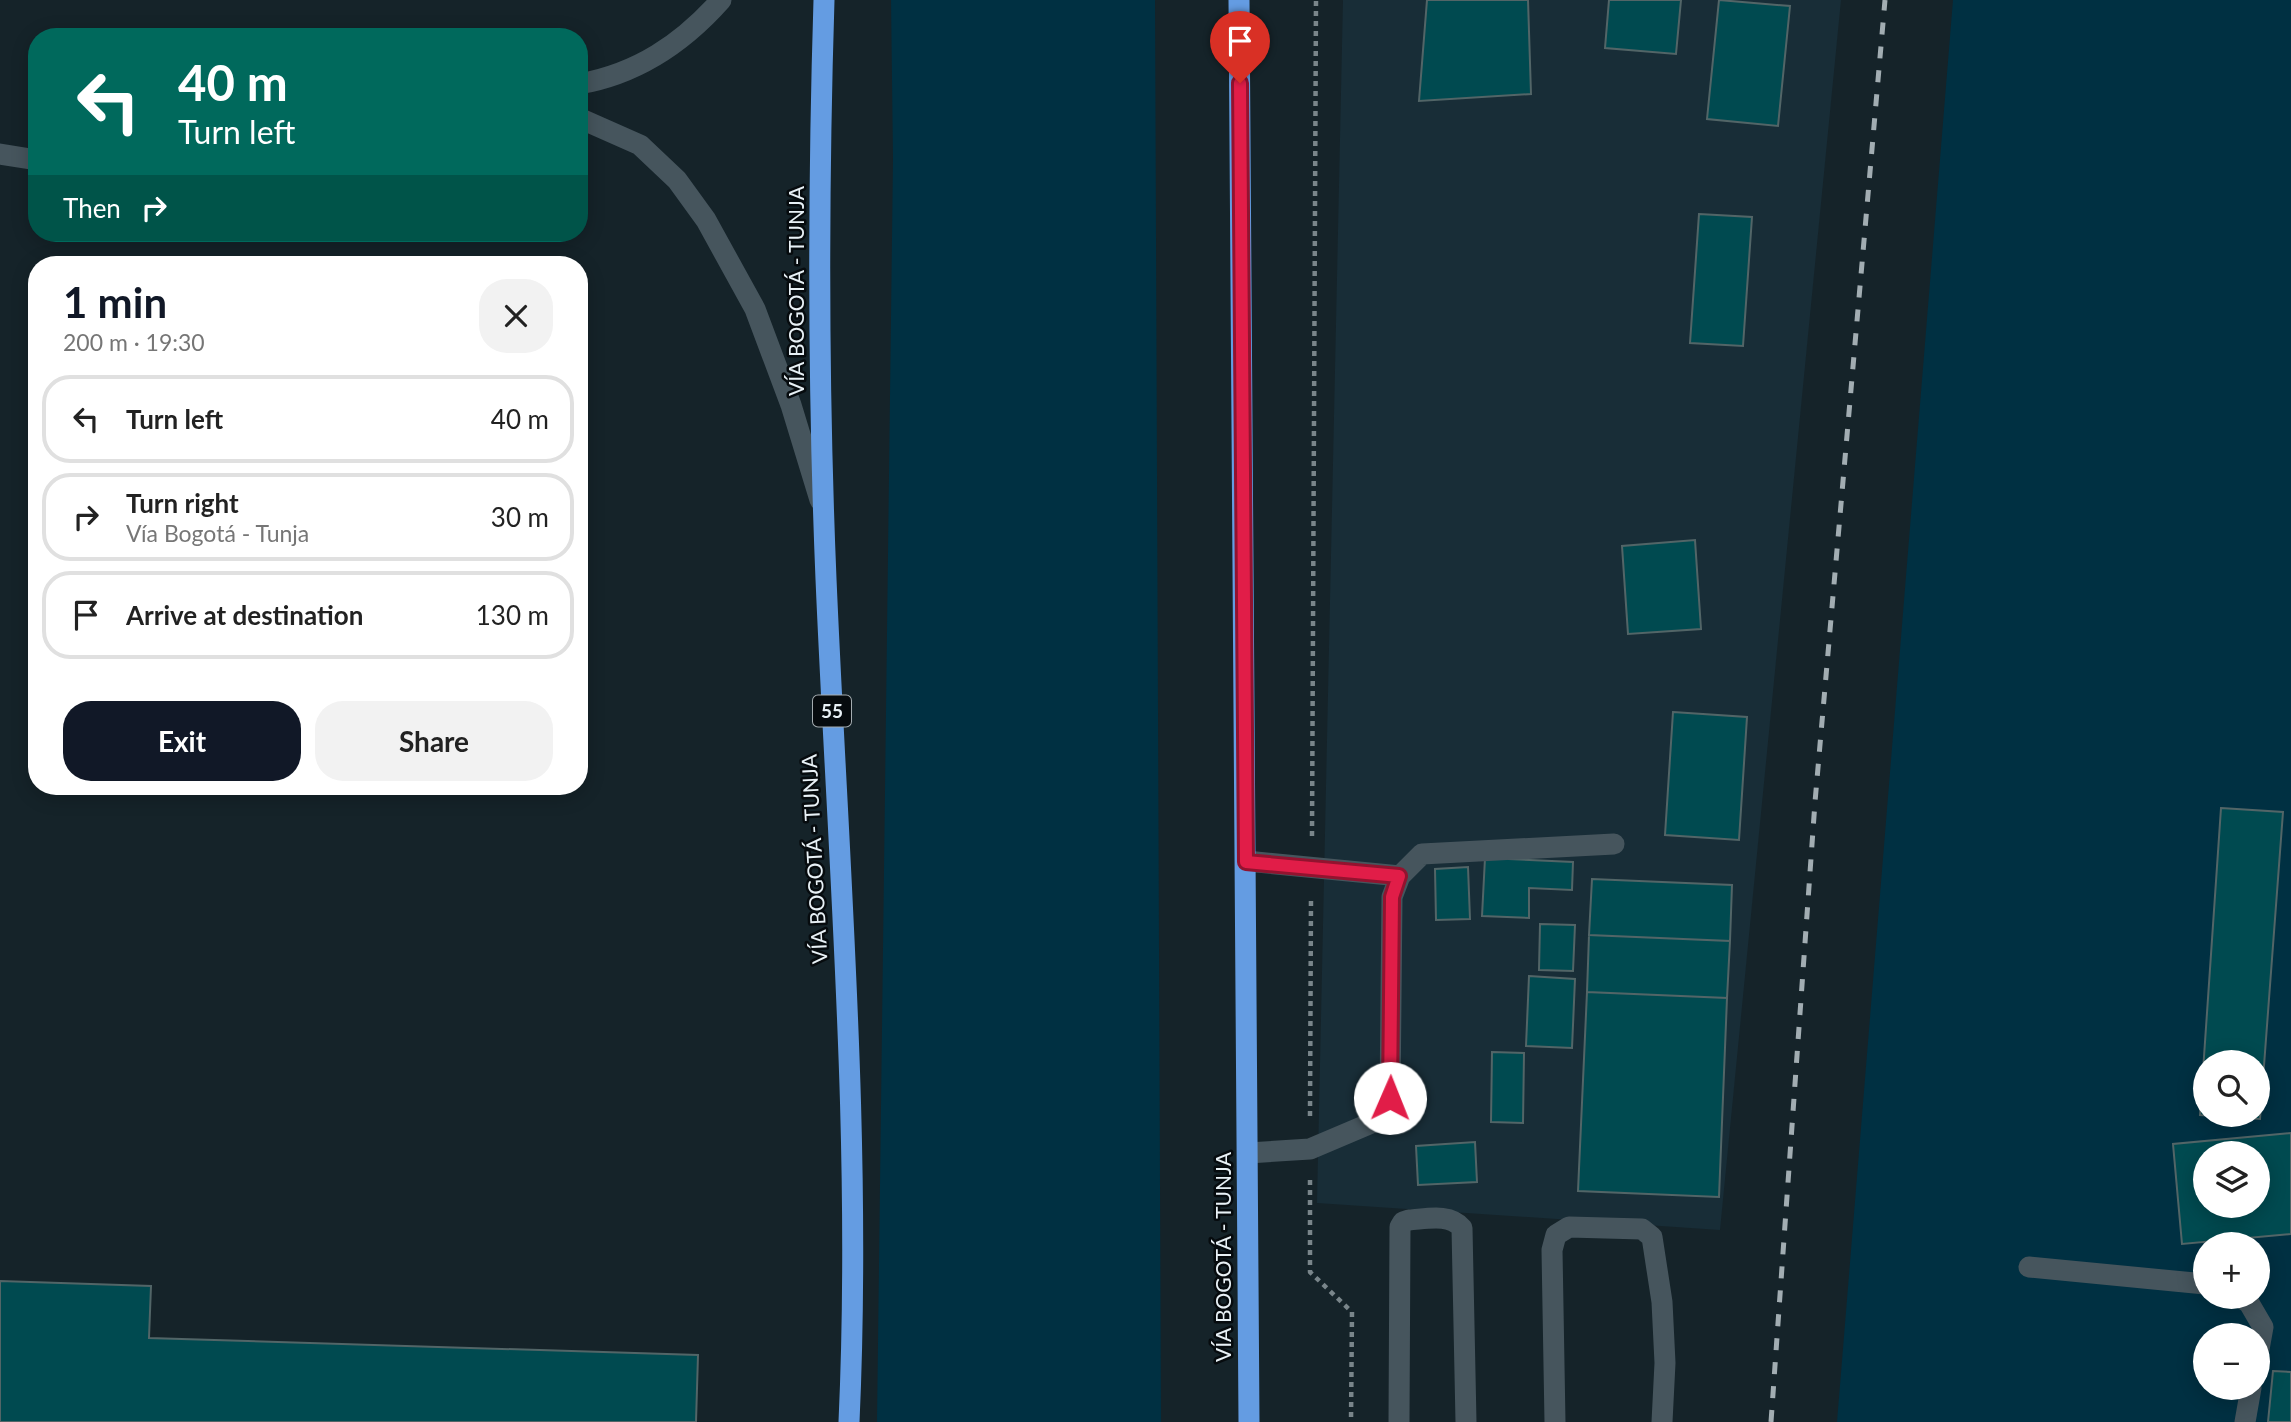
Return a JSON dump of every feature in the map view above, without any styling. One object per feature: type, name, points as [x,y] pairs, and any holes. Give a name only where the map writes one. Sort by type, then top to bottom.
[{"type":"highway","name":"VÍA BOGOTÁ - TUNJA","points":[[824,0],[821,99],[824,513],[853,1139],[853,1347],[849,1422]]},
{"type":"highway","name":"VÍA BOGOTÁ - TUNJA","points":[[1239,0],[1249,1422]]},
{"type":"lane","points":[[588,82],[603,80],[644,64],[674,45],[721,0]]},
{"type":"lane","points":[[588,122],[640,145],[677,180],[706,220],[755,309],[791,405],[824,513]]},
{"type":"lane","points":[[0,154],[28,159]]},
{"type":"lane","points":[[1248,1153],[1310,1149],[1376,1121],[1390,1098],[1392,897],[1399,876],[1422,854],[1614,844]]},
{"type":"lane","points":[[1246,862],[1399,876]]},
{"type":"lane","points":[[1399,1422],[1400,1227],[1403,1222],[1409,1220],[1449,1219],[1462,1228],[1466,1422]]},
{"type":"lane","points":[[1555,1422],[1552,1250],[1556,1235],[1569,1227],[1642,1229],[1652,1237],[1665,1363],[1662,1422]]},
{"type":"lane","points":[[2029,1266],[2193,1282]]},
{"type":"lane","points":[[2245,1422],[2249,1400]]},
{"type":"path","points":[[1316,0],[1310,1272],[1352,1312],[1352,1422]]},
{"type":"shaded area","points":[[891,0],[1155,0],[1161,1422],[877,1422],[893,159]]},
{"type":"shaded area","points":[[1343,0],[1841,0],[1720,1230],[1317,1203]]},
{"type":"shaded area","points":[[1953,0],[2291,0],[2291,1422],[1837,1422]]},
{"type":"building","points":[[1427,0],[1528,0],[1531,94],[1419,101]]},
{"type":"building","points":[[1609,0],[1681,0],[1676,54],[1605,48]]},
{"type":"building","points":[[1719,0],[1790,6],[1778,126],[1707,119]]},
{"type":"building","points":[[1699,214],[1752,217],[1743,346],[1690,343]]},
{"type":"building","points":[[1695,540],[1701,629],[1628,634],[1622,546]]},
{"type":"building","points":[[1673,712],[1747,717],[1739,840],[1665,835]]},
{"type":"building","points":[[2221,808],[2283,812],[2265,1050],[2204,1050]]},
{"type":"building","points":[[1485,858],[1573,862],[1572,890],[1529,888],[1529,918],[1482,916]]},
{"type":"building","points":[[1468,867],[1470,919],[1436,920],[1435,869]]},
{"type":"building","points":[[1592,879],[1732,885],[1730,941],[1589,935]]},
{"type":"building","points":[[1540,924],[1575,925],[1573,971],[1539,970]]},
{"type":"building","points":[[1589,935],[1730,941],[1727,998],[1587,992]]},
{"type":"building","points":[[1529,976],[1575,979],[1572,1048],[1526,1046]]},
{"type":"building","points":[[1587,992],[1727,998],[1719,1197],[1578,1191]]},
{"type":"building","points":[[1492,1052],[1524,1053],[1523,1123],[1491,1122]]},
{"type":"building","points":[[2291,1133],[2291,1234],[2270,1236],[2270,1232],[2193,1232],[2193,1243],[2182,1244],[2173,1144],[2193,1142],[2193,1218],[2270,1218],[2270,1141],[2205,1141]]},
{"type":"building","points":[[1475,1142],[1477,1182],[1418,1185],[1416,1146]]},
{"type":"building","points":[[0,1281],[151,1286],[149,1338],[698,1355],[696,1422],[0,1422]]},
{"type":"building","points":[[2273,1371],[2291,1372],[2291,1422],[2268,1422]]},
{"type":"railway","points":[[1771,1422],[1815,802],[1885,0]]},
{"type":"route","points":[[1240,83],[1246,862],[1399,876],[1392,897],[1390,1098]]}]
